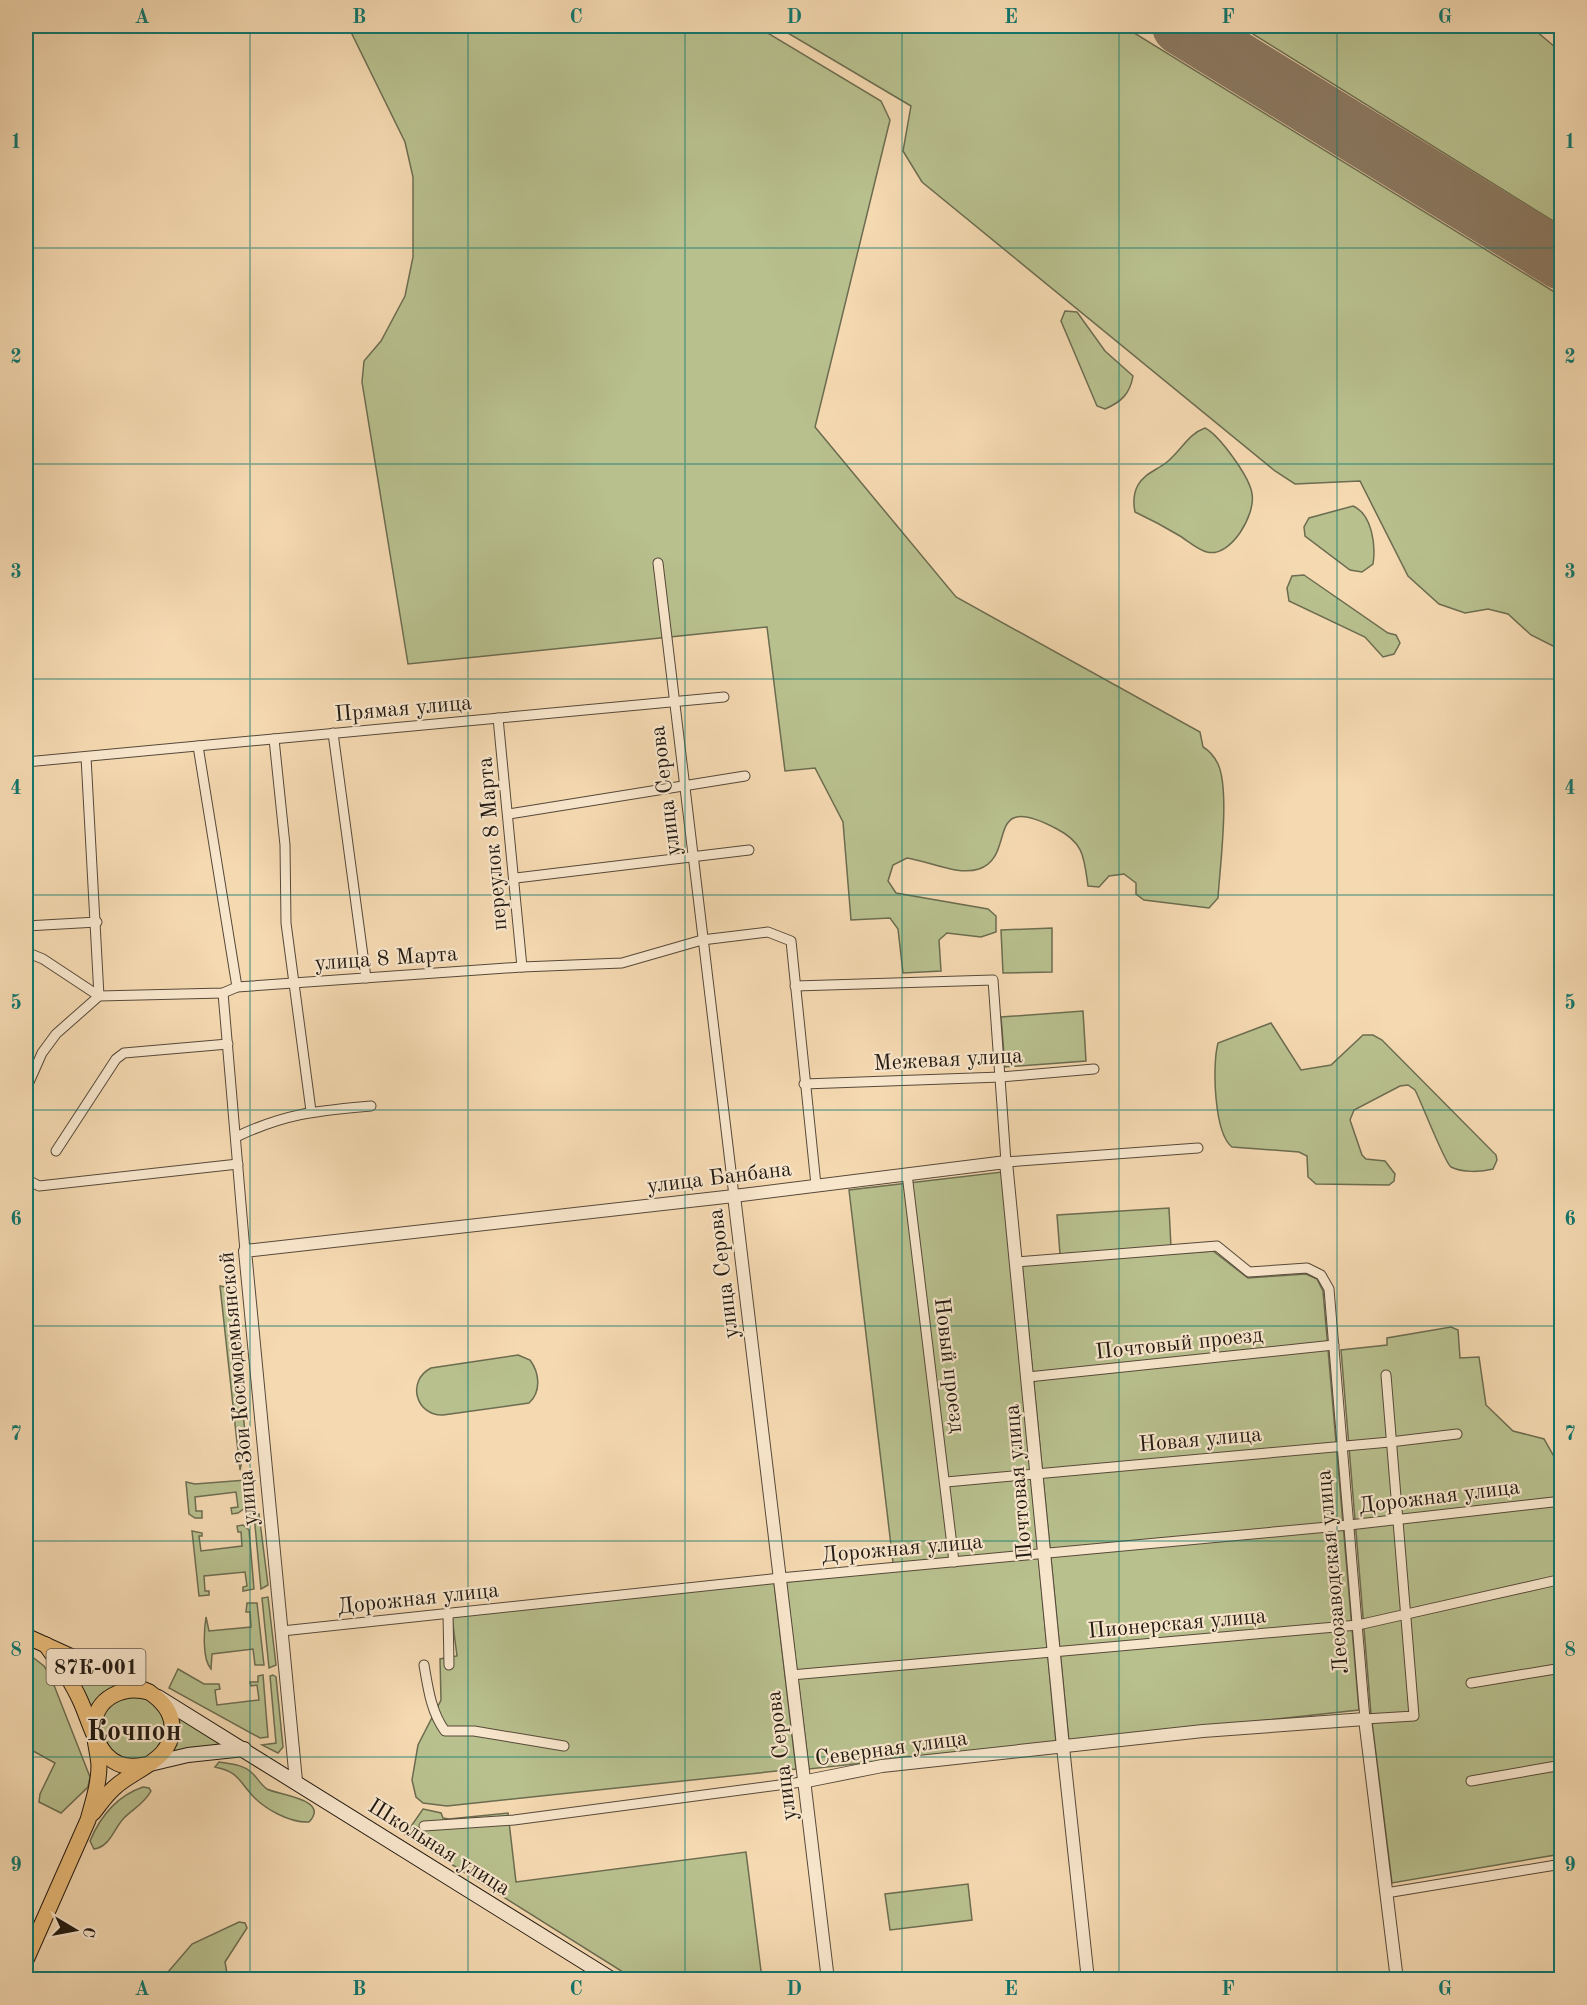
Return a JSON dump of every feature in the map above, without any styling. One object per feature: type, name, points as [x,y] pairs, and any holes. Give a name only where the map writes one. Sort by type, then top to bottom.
[{"type":"main road","name":"87К-001","points":[[26,1636],[149,1692],[166,1707],[172,1728],[166,1749],[150,1764],[115,1787],[88,1820]]},
{"type":"main road","name":"87К-001","points":[[44,1643],[62,1665],[80,1700],[96,1742],[108,1758],[119,1764],[134,1767],[150,1764]]},
{"type":"main road","name":"87К-001","points":[[26,1960],[88,1820],[98,1781],[95,1720],[107,1699],[127,1690],[149,1692]]},
{"type":"main road","name":"Школьная улица","points":[[149,1692],[296,1781],[613,1980]]},
{"type":"main road","points":[[150,1764],[188,1755],[244,1749]]},
{"type":"street","name":"улица Серова","points":[[658,563],[780,1578],[802,1782],[828,1980]]},
{"type":"street","name":"Прямая улица","points":[[26,762],[724,696]]},
{"type":"street","name":"переулок 8 Марта","points":[[498,718],[516,878],[522,967]]},
{"type":"street","points":[[333,733],[366,978]]},
{"type":"street","points":[[274,739],[285,845],[286,922],[311,1111]]},
{"type":"street","points":[[198,746],[237,987]]},
{"type":"street","points":[[86,757],[97,922],[99,996]]},
{"type":"street","points":[[509,814],[745,776]]},
{"type":"street","points":[[516,878],[749,850]]},
{"type":"street","points":[[26,926],[97,922]]},
{"type":"street","name":"улица 8 Марта","points":[[99,996],[223,993],[237,987],[522,967],[622,963],[702,940],[768,932],[791,941],[795,986]]},
{"type":"street","points":[[26,952],[43,959],[99,996]]},
{"type":"street","name":"Почтовая улица","points":[[795,986],[993,980],[1006,1162],[1088,1980]]},
{"type":"street","points":[[795,986],[816,1185]]},
{"type":"street","name":"улица Зои Космодемьянской","points":[[223,993],[245,1251],[296,1781]]},
{"type":"street","points":[[26,1089],[29,1069],[56,1034],[99,996]]},
{"type":"street","points":[[56,1151],[116,1059],[124,1053],[228,1044]]},
{"type":"street","name":"Межевая улица","points":[[804,1084],[1001,1077],[1094,1069]]},
{"type":"street","points":[[236,1137],[272,1120],[311,1111],[371,1106]]},
{"type":"street","name":"улица Банбана","points":[[245,1251],[734,1196],[1006,1162],[1198,1148]]},
{"type":"street","points":[[26,1179],[39,1186],[238,1164]]},
{"type":"street","name":"Новый проезд","points":[[907,1174],[954,1562]]},
{"type":"street","name":"Лесозаводская улица","points":[[1016,1262],[1217,1246],[1249,1272],[1307,1268],[1321,1275],[1329,1289],[1365,1719],[1397,1980]]},
{"type":"street","name":"Почтовый проезд","points":[[1028,1377],[1334,1345]]},
{"type":"street","points":[[1365,1719],[1414,1716],[1386,1375]]},
{"type":"street","name":"Новая улица","points":[[946,1482],[1457,1434]]},
{"type":"street","name":"Дорожная улица","points":[[282,1631],[780,1578],[1349,1525],[1562,1501]]},
{"type":"street","name":"Пионерская улица","points":[[791,1675],[1358,1625],[1562,1579]]},
{"type":"street","points":[[448,1614],[449,1665]]},
{"type":"street","points":[[424,1665],[430,1699],[438,1722],[445,1731],[474,1731],[564,1746]]},
{"type":"street","points":[[1471,1683],[1562,1668]]},
{"type":"street","name":"Северная улица","points":[[424,1826],[514,1820],[802,1782],[882,1766],[1203,1731],[1365,1719]]},
{"type":"street","points":[[1471,1781],[1562,1765]]},
{"type":"street","points":[[1386,1893],[1562,1863]]},
{"type":"green space","points":[[348,26],[756,26],[881,101],[890,120],[815,427],[956,597],[1200,732],[1203,747],[1212,754],[1222,776],[1224,809],[1218,898],[1209,908],[1144,900],[1136,894],[1136,883],[1124,874],[1109,876],[1099,887],[1088,886],[1084,859],[1073,840],[1057,829],[1034,819],[1019,817],[1010,821],[1004,829],[997,852],[990,862],[979,869],[962,871],[907,858],[893,865],[888,881],[896,893],[988,909],[996,916],[996,932],[981,937],[947,933],[939,940],[941,971],[903,973],[898,929],[890,918],[851,920],[843,822],[815,768],[785,771],[767,627],[408,664],[362,382],[364,361],[381,341],[405,296],[413,257],[413,177],[405,142]]},
{"type":"green space","points":[[776,26],[1123,26],[1561,296],[1561,650],[1531,635],[1508,614],[1488,609],[1465,613],[1439,604],[1408,576],[1360,481],[1295,484],[1275,471],[922,182],[903,151],[911,106]]},
{"type":"green space","points":[[1240,26],[1530,26],[1561,52],[1561,226]]},
{"type":"green space","points":[[1065,311],[1077,312],[1105,351],[1133,376],[1130,388],[1124,397],[1105,409],[1097,406],[1061,321]]},
{"type":"green space","points":[[1205,428],[1233,457],[1246,478],[1252,494],[1250,512],[1240,533],[1233,542],[1216,552],[1200,549],[1169,529],[1135,512],[1134,505],[1135,492],[1141,481],[1172,458],[1189,438]]},
{"type":"green space","points":[[1353,506],[1365,516],[1373,539],[1373,564],[1362,572],[1350,570],[1305,536],[1304,527],[1309,518]]},
{"type":"green space","points":[[1304,575],[1388,633],[1396,635],[1400,643],[1394,654],[1383,657],[1365,637],[1289,601],[1287,588],[1292,576]]},
{"type":"green space","points":[[1052,928],[1052,972],[1003,973],[1001,930]]},
{"type":"green space","points":[[1083,1011],[1086,1061],[1005,1067],[1001,1017]]},
{"type":"green space","points":[[1271,1023],[1301,1070],[1331,1065],[1363,1035],[1373,1035],[1382,1040],[1496,1155],[1497,1160],[1493,1169],[1472,1171],[1451,1167],[1415,1090],[1408,1085],[1400,1086],[1354,1110],[1350,1120],[1362,1155],[1366,1159],[1385,1161],[1395,1174],[1394,1181],[1389,1185],[1316,1184],[1308,1177],[1307,1156],[1299,1152],[1232,1147],[1221,1128],[1218,1114],[1215,1067],[1218,1043]]},
{"type":"green space","points":[[1002,1172],[1056,1742],[809,1769],[786,1582],[894,1571],[849,1190]]},
{"type":"green space","points":[[1169,1208],[1171,1247],[1060,1254],[1057,1215]]},
{"type":"green space","points":[[1213,1251],[1248,1278],[1306,1274],[1317,1279],[1323,1291],[1359,1710],[1069,1742],[1022,1264]]},
{"type":"green space","points":[[220,1286],[231,1288],[246,1443],[240,1470]]},
{"type":"green space","points":[[1451,1327],[1458,1330],[1460,1358],[1479,1357],[1486,1405],[1513,1431],[1544,1439],[1561,1469],[1561,1854],[1392,1883],[1371,1714],[1341,1350],[1387,1345],[1387,1338]]},
{"type":"green space","points":[[518,1355],[530,1360],[537,1376],[536,1393],[529,1403],[443,1415],[426,1410],[421,1404],[417,1389],[419,1381],[423,1374],[431,1368]]},
{"type":"green space","points":[[246,1480],[249,1505],[238,1513],[232,1514],[231,1508],[238,1507],[236,1492],[195,1497],[196,1511],[202,1511],[202,1518],[195,1518],[189,1514],[186,1482],[195,1484]]},
{"type":"green space","points":[[259,1514],[268,1585],[261,1589],[254,1515]]},
{"type":"green space","points":[[243,1525],[249,1530],[254,1589],[243,1591],[243,1587],[247,1586],[245,1572],[204,1576],[205,1591],[209,1591],[209,1595],[199,1596],[192,1531],[202,1533],[202,1536],[199,1536],[201,1551],[242,1546],[241,1532],[238,1532],[237,1526]]},
{"type":"green space","points":[[774,1582],[796,1769],[447,1806],[423,1803],[416,1797],[412,1780],[418,1745],[441,1700],[440,1659],[457,1656],[452,1617]]},
{"type":"green space","points":[[268,1597],[276,1665],[269,1668],[262,1598]]},
{"type":"green space","points":[[247,1603],[257,1603],[264,1665],[255,1665],[253,1649],[212,1654],[211,1669],[205,1652],[206,1617],[209,1631],[251,1627],[250,1612],[246,1612]]},
{"type":"green space","points":[[26,1652],[44,1666],[50,1675],[90,1777],[88,1787],[61,1813],[39,1802],[40,1794],[55,1763],[26,1747]]},
{"type":"green space","points":[[64,1658],[120,1684],[92,1711]]},
{"type":"green space","points":[[178,1669],[204,1684],[219,1684],[220,1689],[215,1690],[217,1705],[259,1700],[257,1685],[251,1686],[250,1682],[258,1682],[258,1676],[263,1675],[268,1737],[260,1738],[169,1688]]},
{"type":"green space","points":[[270,1676],[276,1677],[283,1747],[278,1753],[262,1745],[276,1743]]},
{"type":"green space","points":[[133,1696],[145,1698],[156,1705],[163,1716],[165,1728],[163,1740],[156,1751],[145,1758],[133,1760],[121,1758],[110,1751],[103,1740],[101,1728],[103,1716],[110,1705],[121,1698]]},
{"type":"green space","points":[[169,1707],[233,1746],[163,1758]]},
{"type":"green space","points":[[219,1762],[244,1767],[267,1789],[308,1803],[313,1808],[314,1814],[309,1822],[302,1822],[270,1810],[256,1800],[233,1774],[215,1767]]},
{"type":"green space","points":[[143,1787],[151,1791],[145,1799],[120,1822],[104,1845],[94,1849],[90,1841],[110,1808],[125,1796]]},
{"type":"green space","points":[[423,1809],[441,1813],[443,1818],[449,1819],[508,1813],[516,1882],[746,1852],[762,1979],[634,1979],[405,1835]]},
{"type":"green space","points":[[968,1884],[972,1920],[890,1930],[885,1894]]},
{"type":"green space","points":[[239,1922],[245,1923],[247,1928],[225,1962],[228,1979],[162,1979],[192,1944]]},
{"type":"runway","points":[[1181,26],[1562,261]]},
{"type":"district","name":"Кочпон","points":[[134,1730]]}]
